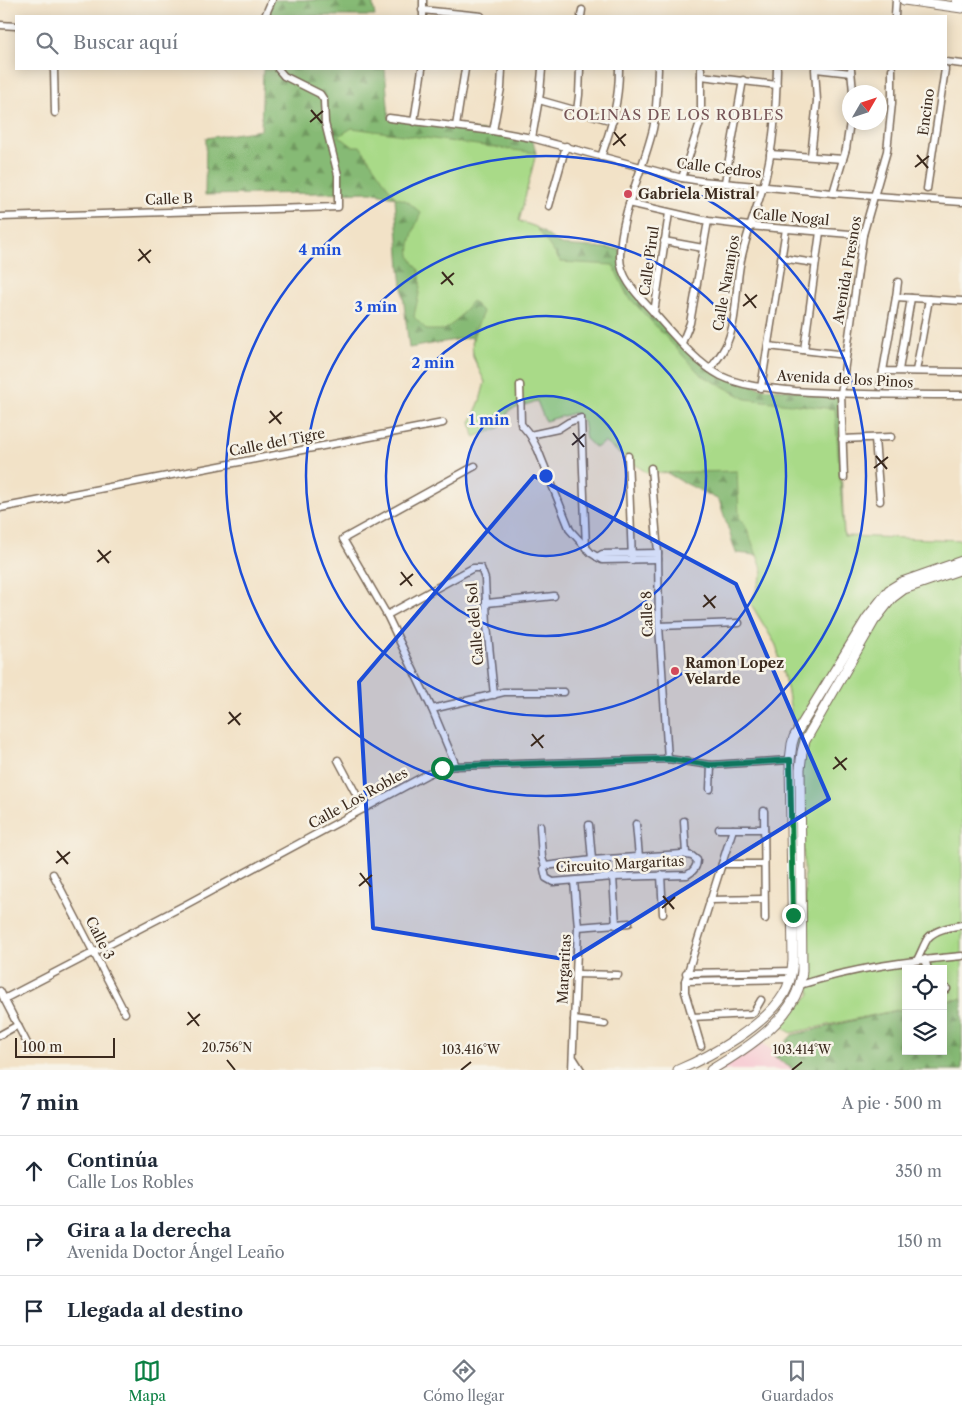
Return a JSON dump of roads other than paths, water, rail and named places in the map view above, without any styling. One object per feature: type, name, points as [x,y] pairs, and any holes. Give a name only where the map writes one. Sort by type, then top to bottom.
[{"type":"street","points":[[265,15],[272,0]]},
{"type":"street","points":[[423,0],[422,13],[461,15]]},
{"type":"street","points":[[895,15],[896,0]]},
{"type":"street","points":[[904,0],[962,8]]},
{"type":"street","points":[[957,0],[962,1]]},
{"type":"street","points":[[0,24],[15,26]]},
{"type":"street","points":[[947,62],[962,64]]},
{"type":"street","points":[[54,70],[55,114]]},
{"type":"street","name":"Calle B","points":[[0,217],[338,207],[338,175],[325,122],[324,100],[320,94],[284,76],[279,70]]},
{"type":"street","points":[[414,122],[422,70]]},
{"type":"street","points":[[456,126],[465,70]]},
{"type":"street","points":[[493,131],[501,88],[502,70]]},
{"type":"street","points":[[532,138],[542,70]]},
{"type":"street","points":[[577,111],[580,70]]},
{"type":"street","points":[[601,157],[613,121],[619,86],[619,70]]},
{"type":"street","name":"Avenida de los Pinos","points":[[658,70],[655,118],[642,167],[629,203],[620,249],[620,265],[628,282],[682,343],[720,376],[761,388],[841,394],[962,395]]},
{"type":"street","name":"Calle Naranjos","points":[[710,369],[729,337],[740,262],[749,226],[763,186],[770,154],[777,70]]},
{"type":"street","points":[[810,156],[817,101],[816,70]]},
{"type":"street","points":[[834,70],[851,71],[852,85]]},
{"type":"street","name":"Avenida Fresnos","points":[[844,478],[841,394],[863,235],[887,151],[892,103],[892,70]]},
{"type":"street","name":"Encino","points":[[927,190],[945,70]]},
{"type":"street","points":[[682,178],[701,119],[701,72],[777,85]]},
{"type":"street","points":[[725,182],[743,80]]},
{"type":"street","points":[[539,100],[613,121]]},
{"type":"street","name":"Calle Cedros","points":[[389,118],[493,131],[532,138],[682,178],[833,193],[962,202]]},
{"type":"street","points":[[833,193],[843,159],[848,130]]},
{"type":"street","points":[[549,206],[566,146]]},
{"type":"street","points":[[770,154],[843,159]]},
{"type":"street","name":"Calle Nogal","points":[[629,203],[708,220],[749,226],[863,235]]},
{"type":"street","name":"Calle Pirul","points":[[654,313],[669,212]]},
{"type":"street","points":[[682,343],[690,323],[708,220]]},
{"type":"street","points":[[761,388],[786,229]]},
{"type":"street","points":[[804,350],[820,232]]},
{"type":"street","points":[[664,240],[704,248]]},
{"type":"street","points":[[781,258],[815,263]]},
{"type":"street","points":[[880,387],[898,282]]},
{"type":"street","points":[[896,297],[962,301]]},
{"type":"street","points":[[899,370],[911,298]]},
{"type":"street","points":[[916,371],[929,299]]},
{"type":"street","points":[[768,346],[846,355]]},
{"type":"street","points":[[884,370],[962,372]]},
{"type":"street","points":[[520,385],[521,424],[530,436],[553,486],[570,530],[586,548],[602,560],[658,556]]},
{"type":"street","points":[[530,436],[558,429],[569,422],[581,418],[586,548]]},
{"type":"street","name":"Calle del Tigre","points":[[0,508],[443,422]]},
{"type":"street","points":[[842,440],[891,437]]},
{"type":"street","points":[[876,438],[880,501]]},
{"type":"street","points":[[628,456],[632,557]]},
{"type":"street","points":[[456,766],[432,709],[387,615],[343,539],[475,466]]},
{"type":"street","name":"Calle 8","points":[[651,468],[658,556],[659,626],[668,759]]},
{"type":"street","points":[[678,1070],[724,1046],[753,1026],[781,999],[792,975],[790,760],[794,737],[878,602],[889,590],[902,582],[962,561]]},
{"type":"street","name":"Calle del Sol","points":[[387,615],[473,568],[481,568],[485,579],[487,625],[494,695]]},
{"type":"street","points":[[712,1070],[751,1045],[766,1032],[783,1014],[800,985],[802,971],[800,769],[805,741],[874,621],[892,598],[904,590],[962,568]]},
{"type":"street","points":[[487,603],[554,596]]},
{"type":"street","points":[[659,626],[739,623]]},
{"type":"street","points":[[432,709],[504,692],[564,692]]},
{"type":"street","name":"Calle Los Robles","points":[[4,999],[442,768],[668,759],[711,765],[790,760]]},
{"type":"street","points":[[338,760],[364,809]]},
{"type":"street","points":[[710,789],[711,765]]},
{"type":"street","points":[[764,811],[765,919]]},
{"type":"street","points":[[684,821],[686,854]]},
{"type":"street","points":[[636,824],[639,856]]},
{"type":"street","points":[[590,825],[592,860]]},
{"type":"street","name":"Circuito Margaritas","points":[[540,826],[542,858],[546,878],[553,882],[614,877],[687,875],[697,866],[697,860],[686,854],[592,860],[545,866]]},
{"type":"street","points":[[719,829],[764,829]]},
{"type":"street","points":[[701,1046],[685,992],[684,982],[733,829]]},
{"type":"street","points":[[722,864],[764,864]]},
{"type":"street","name":"Calle 3","points":[[53,874],[125,1013]]},
{"type":"street","points":[[661,876],[663,914]]},
{"type":"street","points":[[614,877],[616,925]]},
{"type":"street","name":"Margaritas","points":[[572,1070],[578,927],[574,881]]},
{"type":"street","points":[[710,900],[764,899]]},
{"type":"street","points":[[578,927],[629,923]]},
{"type":"street","points":[[917,960],[928,938],[933,934],[942,929],[962,925]]},
{"type":"street","points":[[800,985],[851,971],[917,960],[962,956]]},
{"type":"street","points":[[925,959],[927,965]]},
{"type":"street","points":[[686,973],[765,971],[792,975]]},
{"type":"street","points":[[765,971],[765,980]]},
{"type":"street","points":[[576,974],[618,975]]},
{"type":"street","points":[[684,982],[765,980],[792,975]]},
{"type":"street","points":[[0,991],[31,1051]]},
{"type":"street","points":[[692,1016],[751,1014],[761,1000]]},
{"type":"street","points":[[574,1020],[605,1024]]},
{"type":"street","points":[[0,1035],[18,1025]]},
{"type":"street","points":[[573,1058],[581,1070]]},
{"type":"place","name":"Gabriela Mistral","points":[[628,194]]},
{"type":"place","name":"Ramon Lopez Velarde","points":[[675,671]]},
{"type":"district","name":"COLINAS DE LOS ROBLES","points":[[674,115]]}]
